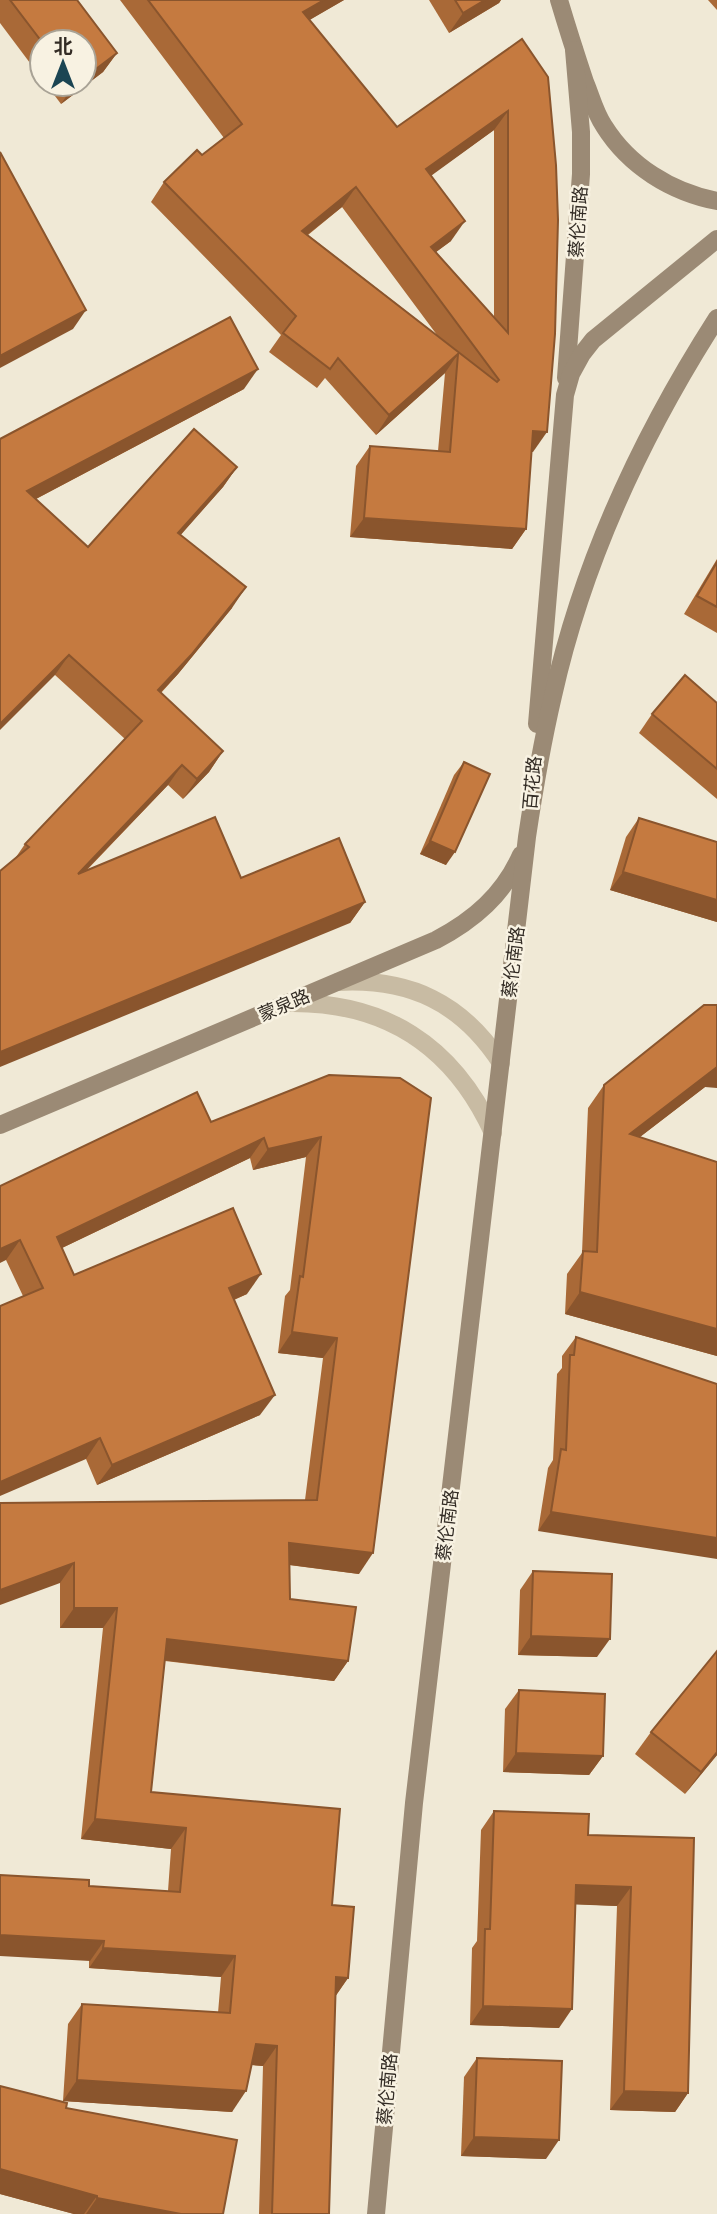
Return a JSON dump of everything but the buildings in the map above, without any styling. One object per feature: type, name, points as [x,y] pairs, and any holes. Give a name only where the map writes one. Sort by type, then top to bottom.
[{"type":"main road","name":"蔡伦南路","points":[[559,0],[602,125],[640,166],[663,182],[717,201]]},
{"type":"main road","name":"蔡伦南路","points":[[565,395],[581,174],[581,132],[574,50]]},
{"type":"main road","name":"百花路","points":[[527,837],[565,395],[571,374],[593,340],[717,239]]},
{"type":"main road","name":"百花路","points":[[527,837],[553,694],[595,555],[655,422],[717,318]]},
{"type":"main road","name":"蔡伦南路","points":[[376,2214],[414,1803],[527,837]]},
{"type":"main road","name":"蒙泉路","points":[[0,1125],[436,940],[480,913],[510,877],[527,837]]},
{"type":"street","points":[[336,983],[385,983],[432,998],[471,1025],[488,1043],[501,1063]]},
{"type":"street","points":[[288,1003],[338,1005],[387,1020],[410,1033],[451,1066],[482,1109],[493,1133]]}]
